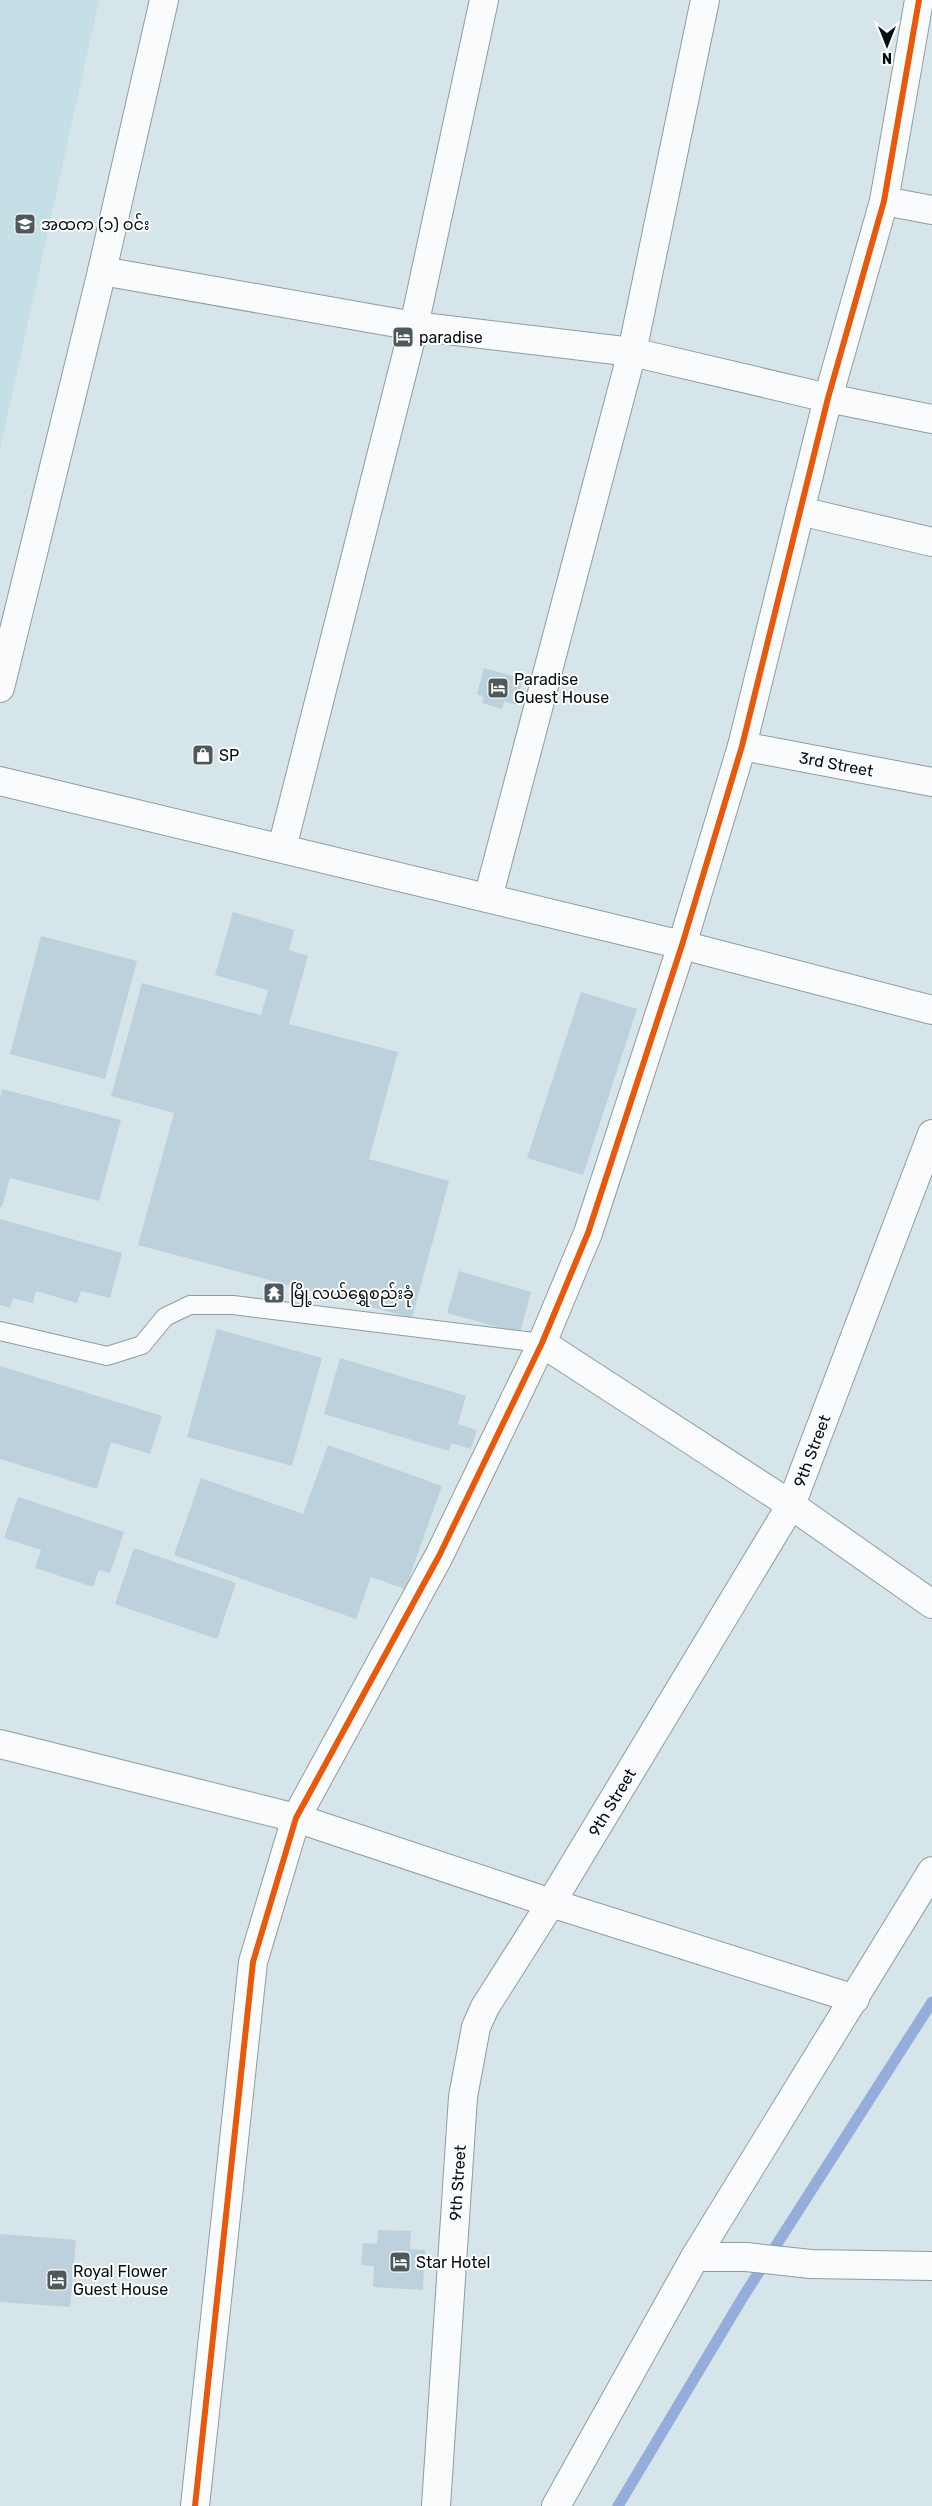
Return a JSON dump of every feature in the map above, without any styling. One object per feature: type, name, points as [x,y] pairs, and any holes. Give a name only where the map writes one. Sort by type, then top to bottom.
[{"type":"street","points":[[0,688],[102,271],[164,0]]},
{"type":"street","points":[[282,848],[414,326],[484,0]]},
{"type":"street","points":[[488,898],[632,352],[705,0]]},
{"type":"street","points":[[195,2506],[253,1962],[296,1818],[438,1556],[542,1343],[588,1233],[682,945],[742,746],[828,398],[884,201],[919,0]]},
{"type":"street","points":[[884,201],[932,210]]},
{"type":"street","points":[[102,271],[414,326],[632,352],[828,398],[932,419]]},
{"type":"street","points":[[800,511],[932,542]]},
{"type":"street","name":"3rd Street","points":[[742,746],[932,782]]},
{"type":"street","points":[[0,781],[682,945],[932,1010]]},
{"type":"street","name":"9th Street","points":[[436,2506],[463,2097],[476,2027],[485,2007],[551,1903],[791,1505],[932,1134]]},
{"type":"street","points":[[542,1343],[791,1505],[932,1604]]},
{"type":"street","points":[[0,1744],[296,1818],[551,1903],[855,1999]]},
{"type":"street","points":[[556,2506],[695,2257],[932,1871]]},
{"type":"street","points":[[695,2257],[746,2257],[811,2264],[932,2266]]},
{"type":"lane","points":[[0,1331],[107,1356],[142,1345],[165,1317],[190,1305],[233,1305],[542,1343]]},
{"type":"shaded area","name":"အထက (၁) ဝင်း","points":[[0,0],[99,0],[0,449]]},
{"type":"building","points":[[484,668],[523,679],[516,705],[504,701],[502,709],[482,703],[484,697],[477,694]]},
{"type":"building","points":[[233,912],[294,930],[289,950],[308,956],[289,1024],[398,1052],[369,1159],[449,1181],[412,1318],[138,1245],[174,1113],[111,1096],[142,983],[261,1015],[268,990],[215,975]]},
{"type":"building","points":[[41,936],[137,961],[105,1079],[10,1054]]},
{"type":"building","points":[[581,992],[637,1009],[583,1175],[527,1158]]},
{"type":"building","points":[[2,1089],[121,1120],[99,1201],[10,1178],[2,1207],[0,1207],[0,1099]]},
{"type":"building","points":[[0,1219],[122,1253],[110,1298],[81,1291],[77,1303],[36,1291],[33,1303],[13,1298],[10,1308],[0,1305]]},
{"type":"building","points":[[459,1271],[531,1292],[520,1333],[447,1313]]},
{"type":"building","points":[[217,1329],[322,1358],[292,1466],[187,1437]]},
{"type":"building","points":[[340,1358],[466,1396],[458,1424],[477,1430],[471,1449],[451,1443],[449,1451],[324,1414]]},
{"type":"building","points":[[0,1366],[162,1416],[150,1454],[111,1442],[97,1489],[0,1459]]},
{"type":"building","points":[[328,1445],[442,1486],[405,1589],[371,1577],[356,1619],[174,1555],[201,1478],[303,1514]]},
{"type":"building","points":[[18,1497],[124,1532],[110,1573],[99,1570],[93,1587],[35,1568],[41,1550],[4,1538]]},
{"type":"building","points":[[134,1548],[236,1583],[217,1639],[115,1604]]},
{"type":"building","points":[[378,2230],[411,2231],[410,2249],[425,2250],[423,2290],[373,2287],[374,2266],[361,2265],[363,2243],[377,2244]]},
{"type":"building","points":[[0,2234],[76,2240],[70,2307],[0,2302]]},
{"type":"waterway","points":[[618,2506],[743,2297],[932,2002]]},
{"type":"cycle path","points":[[195,2506],[253,1962],[296,1818],[439,1556],[542,1343],[588,1233],[682,945],[742,746],[828,398],[884,201],[919,0]]},
{"type":"place","name":"အထက (၁) ဝင်း","points":[[25,224]]},
{"type":"place","name":"paradise","points":[[403,337]]},
{"type":"place","name":"Paradise Guest House","points":[[498,688]]},
{"type":"place","name":"SP","points":[[203,755]]},
{"type":"place","name":"မြို့လယ်ရွှေစည်းခုံ","points":[[274,1293]]},
{"type":"place","name":"Star Hotel","points":[[400,2262]]},
{"type":"place","name":"Royal Flower Guest House","points":[[57,2280]]}]
